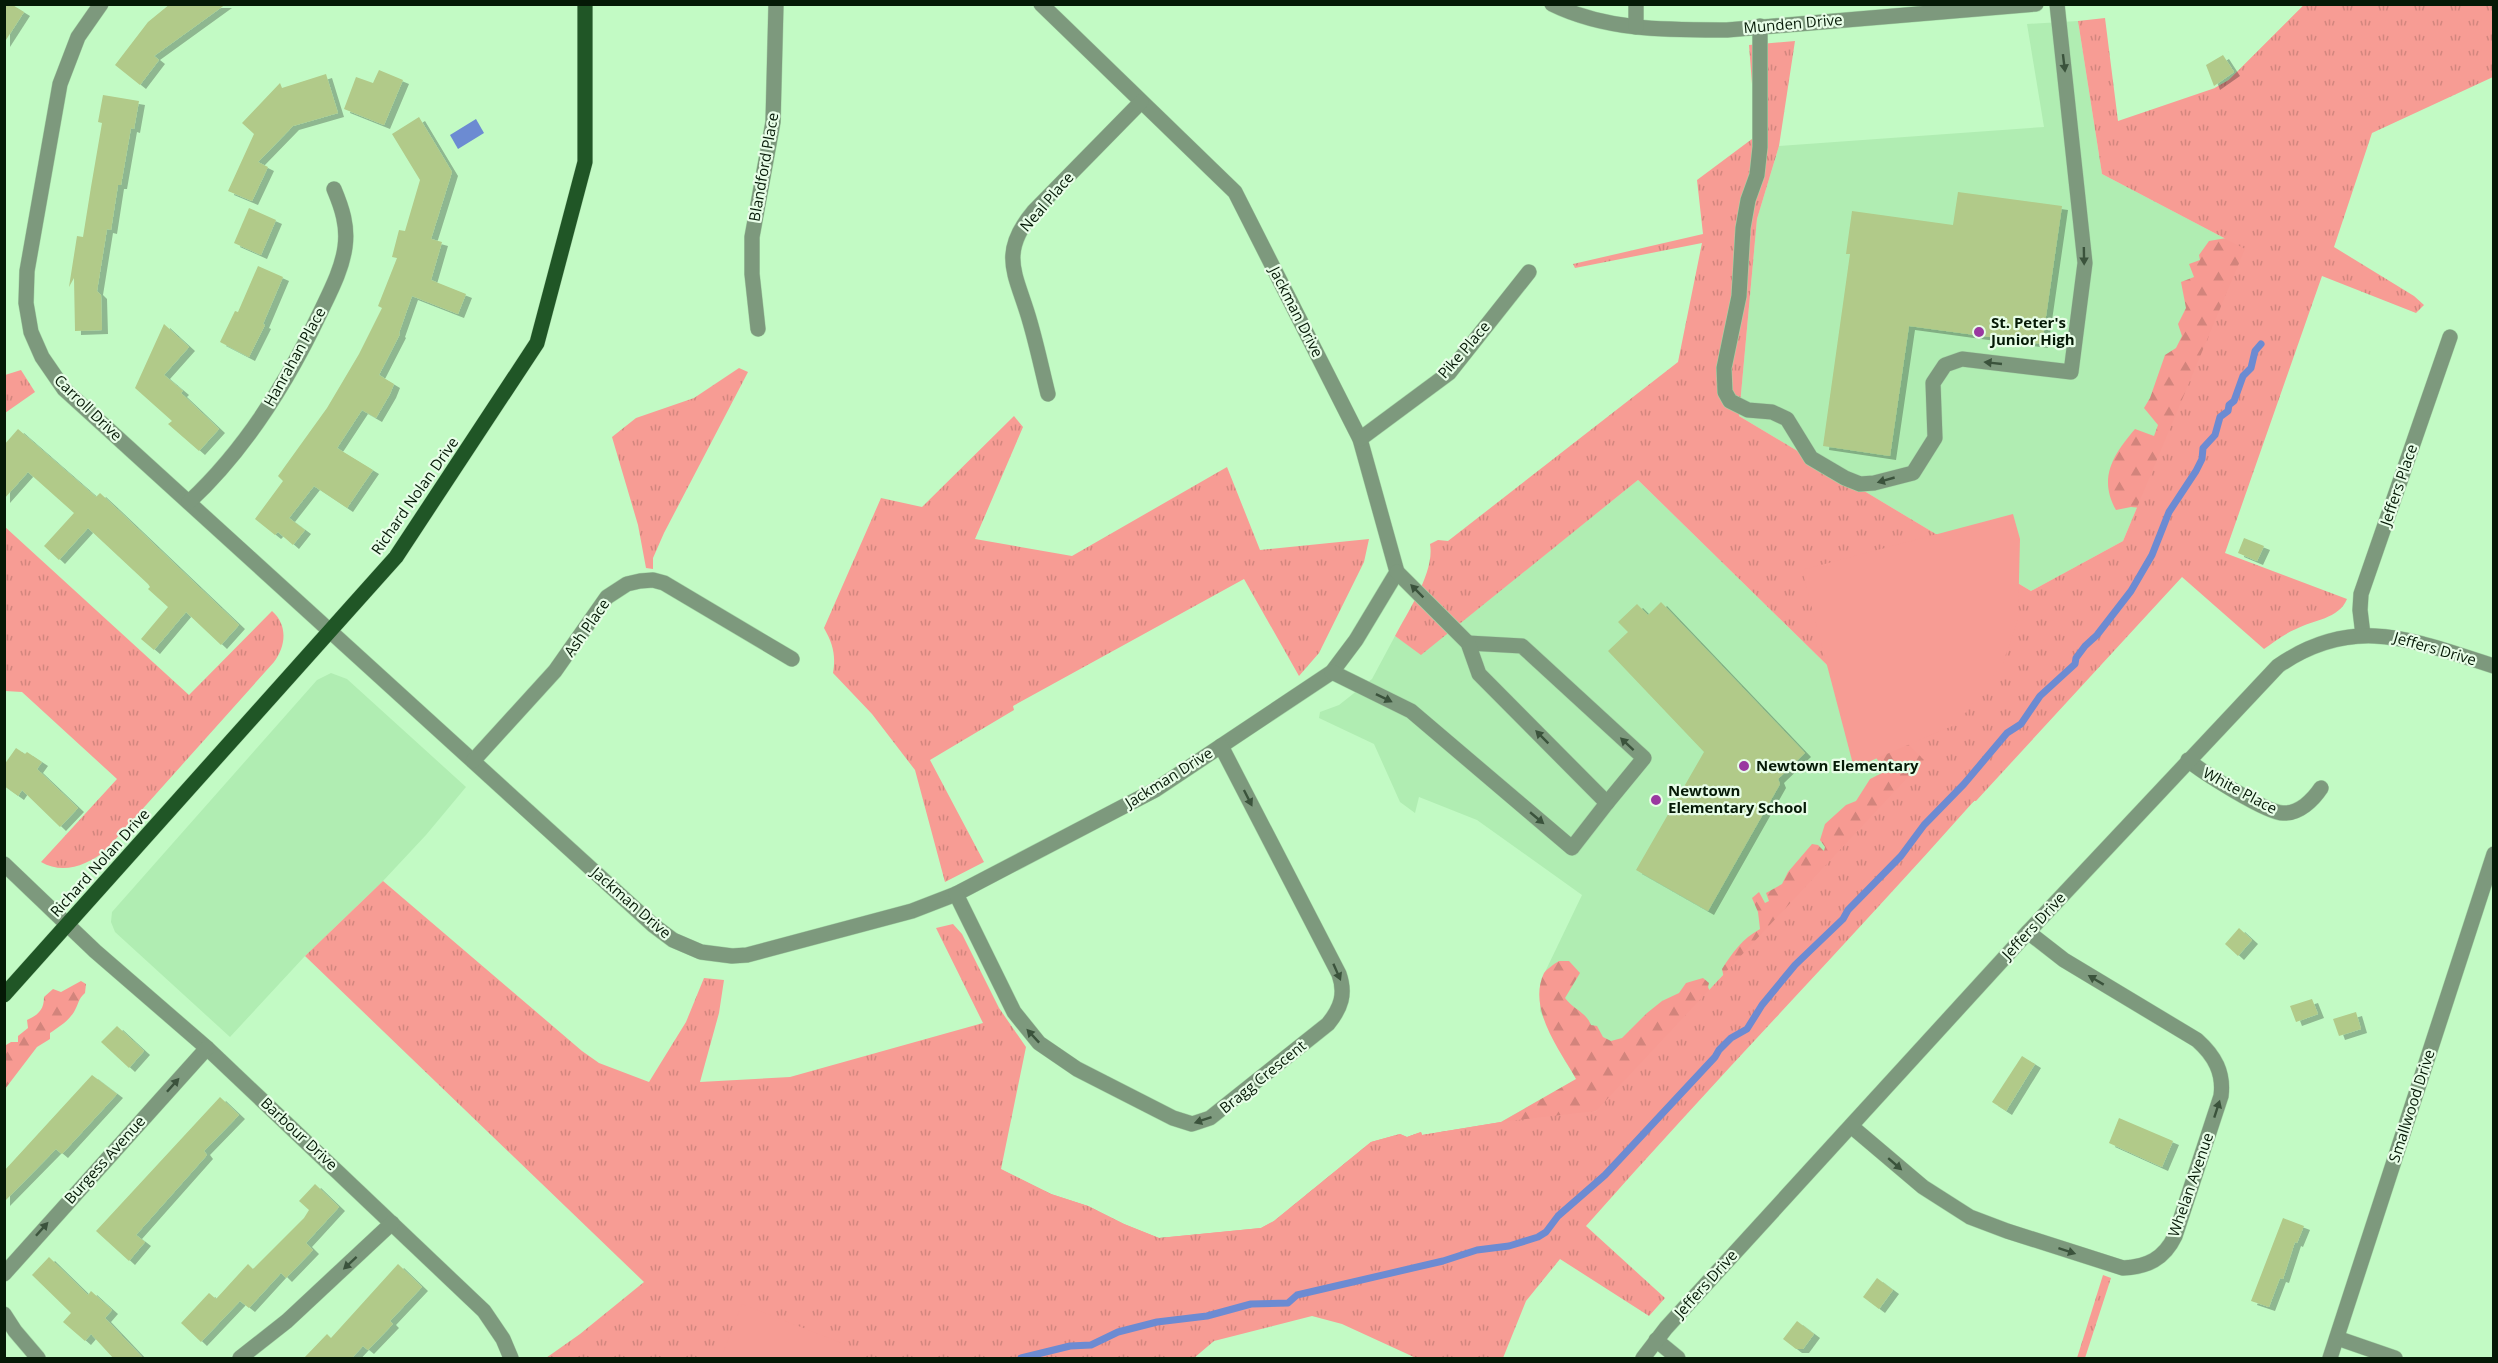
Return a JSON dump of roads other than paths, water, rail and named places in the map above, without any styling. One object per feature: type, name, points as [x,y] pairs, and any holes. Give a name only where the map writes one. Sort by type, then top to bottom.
[{"type":"main road","name":"Richard Nolan Drive","points":[[4,995],[396,558],[537,343],[585,162],[585,4]]},
{"type":"street","name":"Carroll Drive","points":[[102,4],[78,37],[60,84],[27,271],[27,317],[36,346],[64,389],[330,632]]},
{"type":"street","name":"Blandford Place","points":[[758,329],[752,274],[752,237],[774,122],[776,4]]},
{"type":"street","name":"Jackman Drive","points":[[330,632],[653,925],[673,940],[701,952],[732,956],[762,952],[912,911],[956,894],[1155,790],[1332,672],[1356,640],[1397,572],[1359,439],[1235,192],[1041,4]]},
{"type":"street","name":"Munden Drive","points":[[1552,4],[1570,13],[1600,22],[1636,27],[1727,30],[2033,5]]},
{"type":"street","points":[[1636,4],[1636,27]]},
{"type":"street","points":[[1760,26],[1760,147],[1757,175],[1748,200],[1743,228],[1738,296],[1724,368],[1725,392],[1730,401],[1748,410],[1772,412],[1787,419],[1811,458],[1829,470],[1860,484],[1875,483],[1913,473],[1935,438],[1934,383],[1946,365],[1962,359],[2071,372],[2085,263],[2074,142],[2057,4]]},
{"type":"street","name":"Neal Place","points":[[1048,394],[1030,322],[1015,280],[1012,255],[1015,243],[1034,211],[1141,102]]},
{"type":"street","name":"Hanrahan Place","points":[[189,502],[228,462],[269,406],[302,351],[328,296],[343,262],[346,246],[344,214],[334,189]]},
{"type":"street","name":"Pike Place","points":[[1359,439],[1449,373],[1529,272]]},
{"type":"street","name":"Jeffers Place","points":[[2363,636],[2361,594],[2450,338]]},
{"type":"street","points":[[1397,572],[1468,644],[1479,674],[1607,803]]},
{"type":"street","name":"Ash Place","points":[[473,761],[555,671],[607,597],[627,584],[640,580],[664,583],[792,659]]},
{"type":"street","name":"Jeffers Drive","points":[[1643,1359],[1656,1340],[2028,932],[2278,666],[2322,643],[2363,636],[2402,638],[2493,666]]},
{"type":"street","points":[[1332,672],[1411,711],[1572,848],[1644,759],[1522,646],[1468,644]]},
{"type":"street","name":"Bragg Crescent","points":[[956,894],[1014,1012],[1040,1043],[1077,1069],[1173,1118],[1192,1124],[1210,1118],[1328,1024],[1336,1014],[1343,994],[1339,974],[1221,746]]},
{"type":"street","name":"White Place","points":[[2188,760],[2209,777],[2275,812],[2292,812],[2301,808],[2310,802],[2321,788]]},
{"type":"street","name":"Smallwood Drive","points":[[2330,1359],[2493,854]]},
{"type":"street","name":"Barbour Drive","points":[[4,864],[68,926],[207,1048],[484,1311],[503,1339],[511,1359]]},
{"type":"street","name":"Whelan Avenue","points":[[1851,1126],[1923,1187],[1953,1207],[1988,1225],[2123,1268],[2146,1265],[2165,1253],[2175,1236],[2221,1096],[2222,1085],[2217,1065],[2212,1055],[2198,1040],[2064,960],[2028,932]]},
{"type":"street","name":"Burgess Avenue","points":[[4,1274],[207,1048]]},
{"type":"street","points":[[240,1359],[287,1321],[392,1223]]},
{"type":"street","points":[[4,1314],[38,1359]]},
{"type":"street","points":[[2337,1338],[2395,1359]]},
{"type":"street","points":[[1656,1340],[1678,1359]]},
{"type":"water","points":[[476,119],[484,133],[458,149],[450,135]]},
{"type":"waterway","points":[[1021,1358],[1070,1346],[1091,1345],[1118,1332],[1157,1322],[1207,1316],[1251,1304],[1288,1303],[1297,1295],[1443,1261],[1477,1250],[1509,1246],[1538,1237],[1546,1232],[1558,1216],[1605,1175],[1719,1050],[1731,1038],[1747,1029],[1762,1005],[1795,965],[1843,919],[1848,910],[1901,856],[1924,825],[1964,784],[2007,733],[2021,724],[2040,696],[2075,664],[2076,658],[2085,646],[2097,635],[2131,591],[2152,555],[2169,512],[2196,471],[2202,459],[2203,448],[2215,435],[2220,417],[2228,411],[2229,405],[2234,401],[2243,376],[2251,368],[2255,351],[2261,344]]},
{"type":"place","name":"St. Peter's Junior High","points":[[1979,332]]},
{"type":"place","name":"Newtown Elementary","points":[[1744,766]]},
{"type":"place","name":"Newtown Elementary School","points":[[1656,800]]}]
